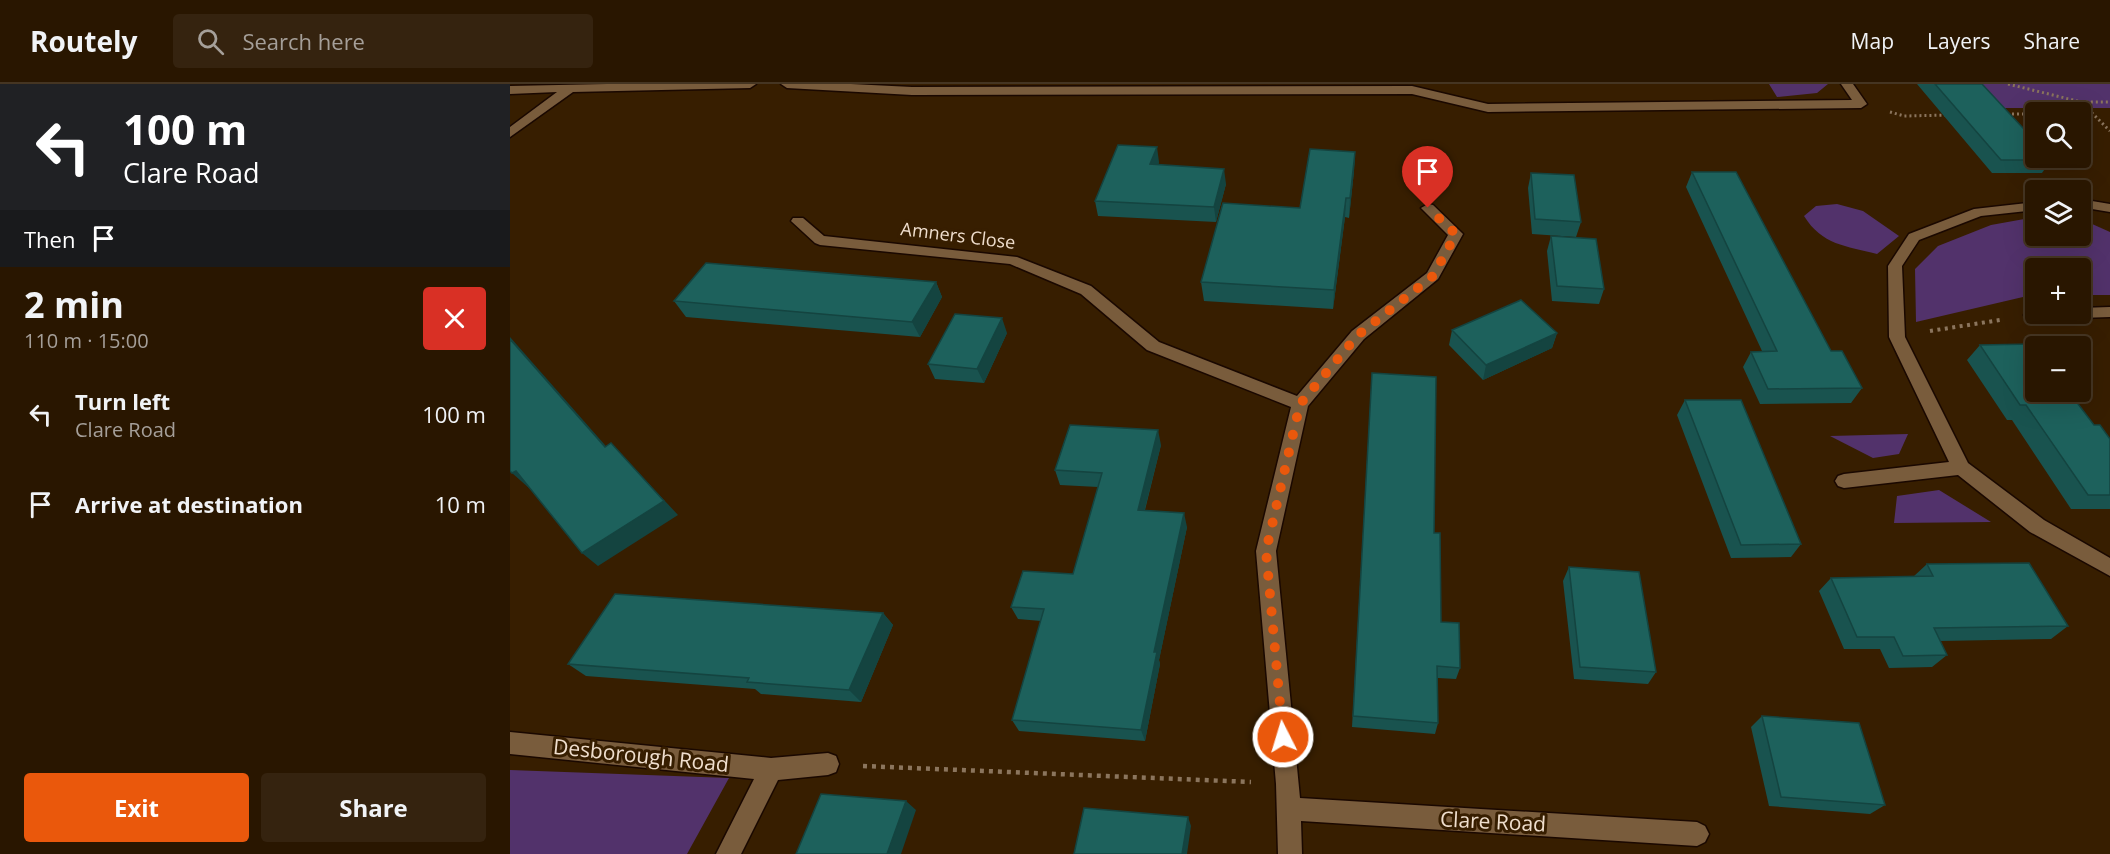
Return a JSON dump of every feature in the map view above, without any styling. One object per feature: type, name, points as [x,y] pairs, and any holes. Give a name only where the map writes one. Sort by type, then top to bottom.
[{"type":"street","points":[[510,90],[750,84]]},
{"type":"street","points":[[787,84],[912,91],[1250,88],[1413,90],[1488,108],[1861,104]]},
{"type":"street","points":[[1847,84],[1861,104]]},
{"type":"street","points":[[510,133],[572,88]]},
{"type":"street","points":[[2091,205],[2110,208]]},
{"type":"street","points":[[1290,854],[1288,784],[1266,551],[1300,404],[1358,335],[1433,276],[1456,234],[1428,208]]},
{"type":"street","points":[[2025,208],[1979,212],[1914,237],[1895,266],[1897,337],[1961,468],[2037,526],[2110,568]]},
{"type":"street","name":"Amners Close","points":[[798,220],[820,240],[1012,260],[1086,290],[1153,346],[1300,404]]},
{"type":"street","points":[[2091,313],[2110,312]]},
{"type":"street","points":[[1844,481],[1961,468]]},
{"type":"street","name":"Desborough Road","points":[[510,743],[771,770],[828,764]]},
{"type":"street","points":[[728,854],[771,770]]},
{"type":"street","name":"Clare Road","points":[[1288,809],[1697,834]]},
{"type":"path","points":[[2008,84],[2081,102]]},
{"type":"path","points":[[2091,102],[2110,102]]},
{"type":"path","points":[[1861,104],[1904,116],[1950,115]]},
{"type":"path","points":[[2091,112],[2110,131]]},
{"type":"path","points":[[2007,114],[2025,114]]},
{"type":"path","points":[[1897,337],[2025,316]]},
{"type":"path","points":[[828,764],[1288,784]]},
{"type":"shaded area","points":[[1769,84],[1828,84],[1817,93],[1777,97]]},
{"type":"shaded area","points":[[1982,84],[2110,84],[2110,108],[2091,108],[2091,102],[2025,102],[2025,108],[2003,108]]},
{"type":"shaded area","points":[[1837,204],[1863,211],[1899,236],[1877,254],[1827,239],[1811,226],[1804,216],[1816,206]]},
{"type":"shaded area","points":[[2025,219],[2025,246],[2091,246],[2091,223],[2110,232],[2110,295],[2091,295],[2091,258],[2025,258],[2025,297],[1916,322],[1915,269],[1938,246],[1991,225]]},
{"type":"shaded area","points":[[1908,434],[1899,454],[1873,458],[1830,436]]},
{"type":"shaded area","points":[[1939,490],[1991,522],[1894,523],[1897,496]]},
{"type":"shaded area","points":[[510,770],[729,778],[687,854],[510,854]]},
{"type":"building","points":[[1935,84],[1982,84],[2025,130],[2025,160],[2001,160]]},
{"type":"building","points":[[1118,145],[1157,147],[1150,164],[1224,169],[1214,207],[1095,201]]},
{"type":"building","points":[[1310,149],[1355,152],[1350,198],[1346,198],[1334,290],[1201,282],[1223,203],[1300,208]]},
{"type":"building","points":[[1692,172],[1736,172],[1831,351],[1842,351],[1862,388],[1768,389],[1751,352],[1777,351]]},
{"type":"building","points":[[1531,173],[1574,175],[1581,222],[1535,219]]},
{"type":"building","points":[[1551,236],[1596,239],[1604,289],[1557,286]]},
{"type":"building","points":[[706,263],[936,282],[912,322],[674,301]]},
{"type":"building","points":[[1521,300],[1557,333],[1486,365],[1452,330]]},
{"type":"building","points":[[955,314],[1002,318],[977,369],[928,364]]},
{"type":"building","points":[[510,339],[605,447],[611,443],[664,501],[582,553],[516,471],[512,473],[510,471]]},
{"type":"building","points":[[2025,344],[2025,402],[2077,402],[2094,425],[2100,425],[2110,439],[2110,495],[2088,495],[2026,405],[2020,405],[1980,345]]},
{"type":"building","points":[[1372,373],[1436,377],[1434,533],[1440,533],[1441,622],[1459,623],[1460,668],[1437,666],[1438,723],[1353,716]]},
{"type":"building","points":[[1685,400],[1741,400],[1801,544],[1741,545]]},
{"type":"building","points":[[1070,425],[1158,430],[1138,510],[1184,513],[1154,652],[1157,652],[1141,730],[1012,720],[1044,609],[1011,607],[1023,571],[1073,574],[1102,473],[1055,470]]},
{"type":"building","points":[[2029,563],[2068,626],[1934,628],[1947,655],[1903,656],[1894,637],[1857,637],[1831,578],[1933,576],[1927,564]]},
{"type":"building","points":[[1569,567],[1639,572],[1656,672],[1580,667]]},
{"type":"building","points":[[615,594],[883,613],[849,690],[747,682],[749,678],[568,664]]},
{"type":"building","points":[[1762,716],[1859,723],[1885,805],[1781,797]]},
{"type":"building","points":[[821,794],[906,801],[887,854],[796,854]]},
{"type":"building","points":[[1084,808],[1188,817],[1182,854],[1074,854]]},
{"type":"route","points":[[1283,737],[1266,551],[1300,404],[1358,335],[1433,276],[1456,234],[1428,208]]}]
